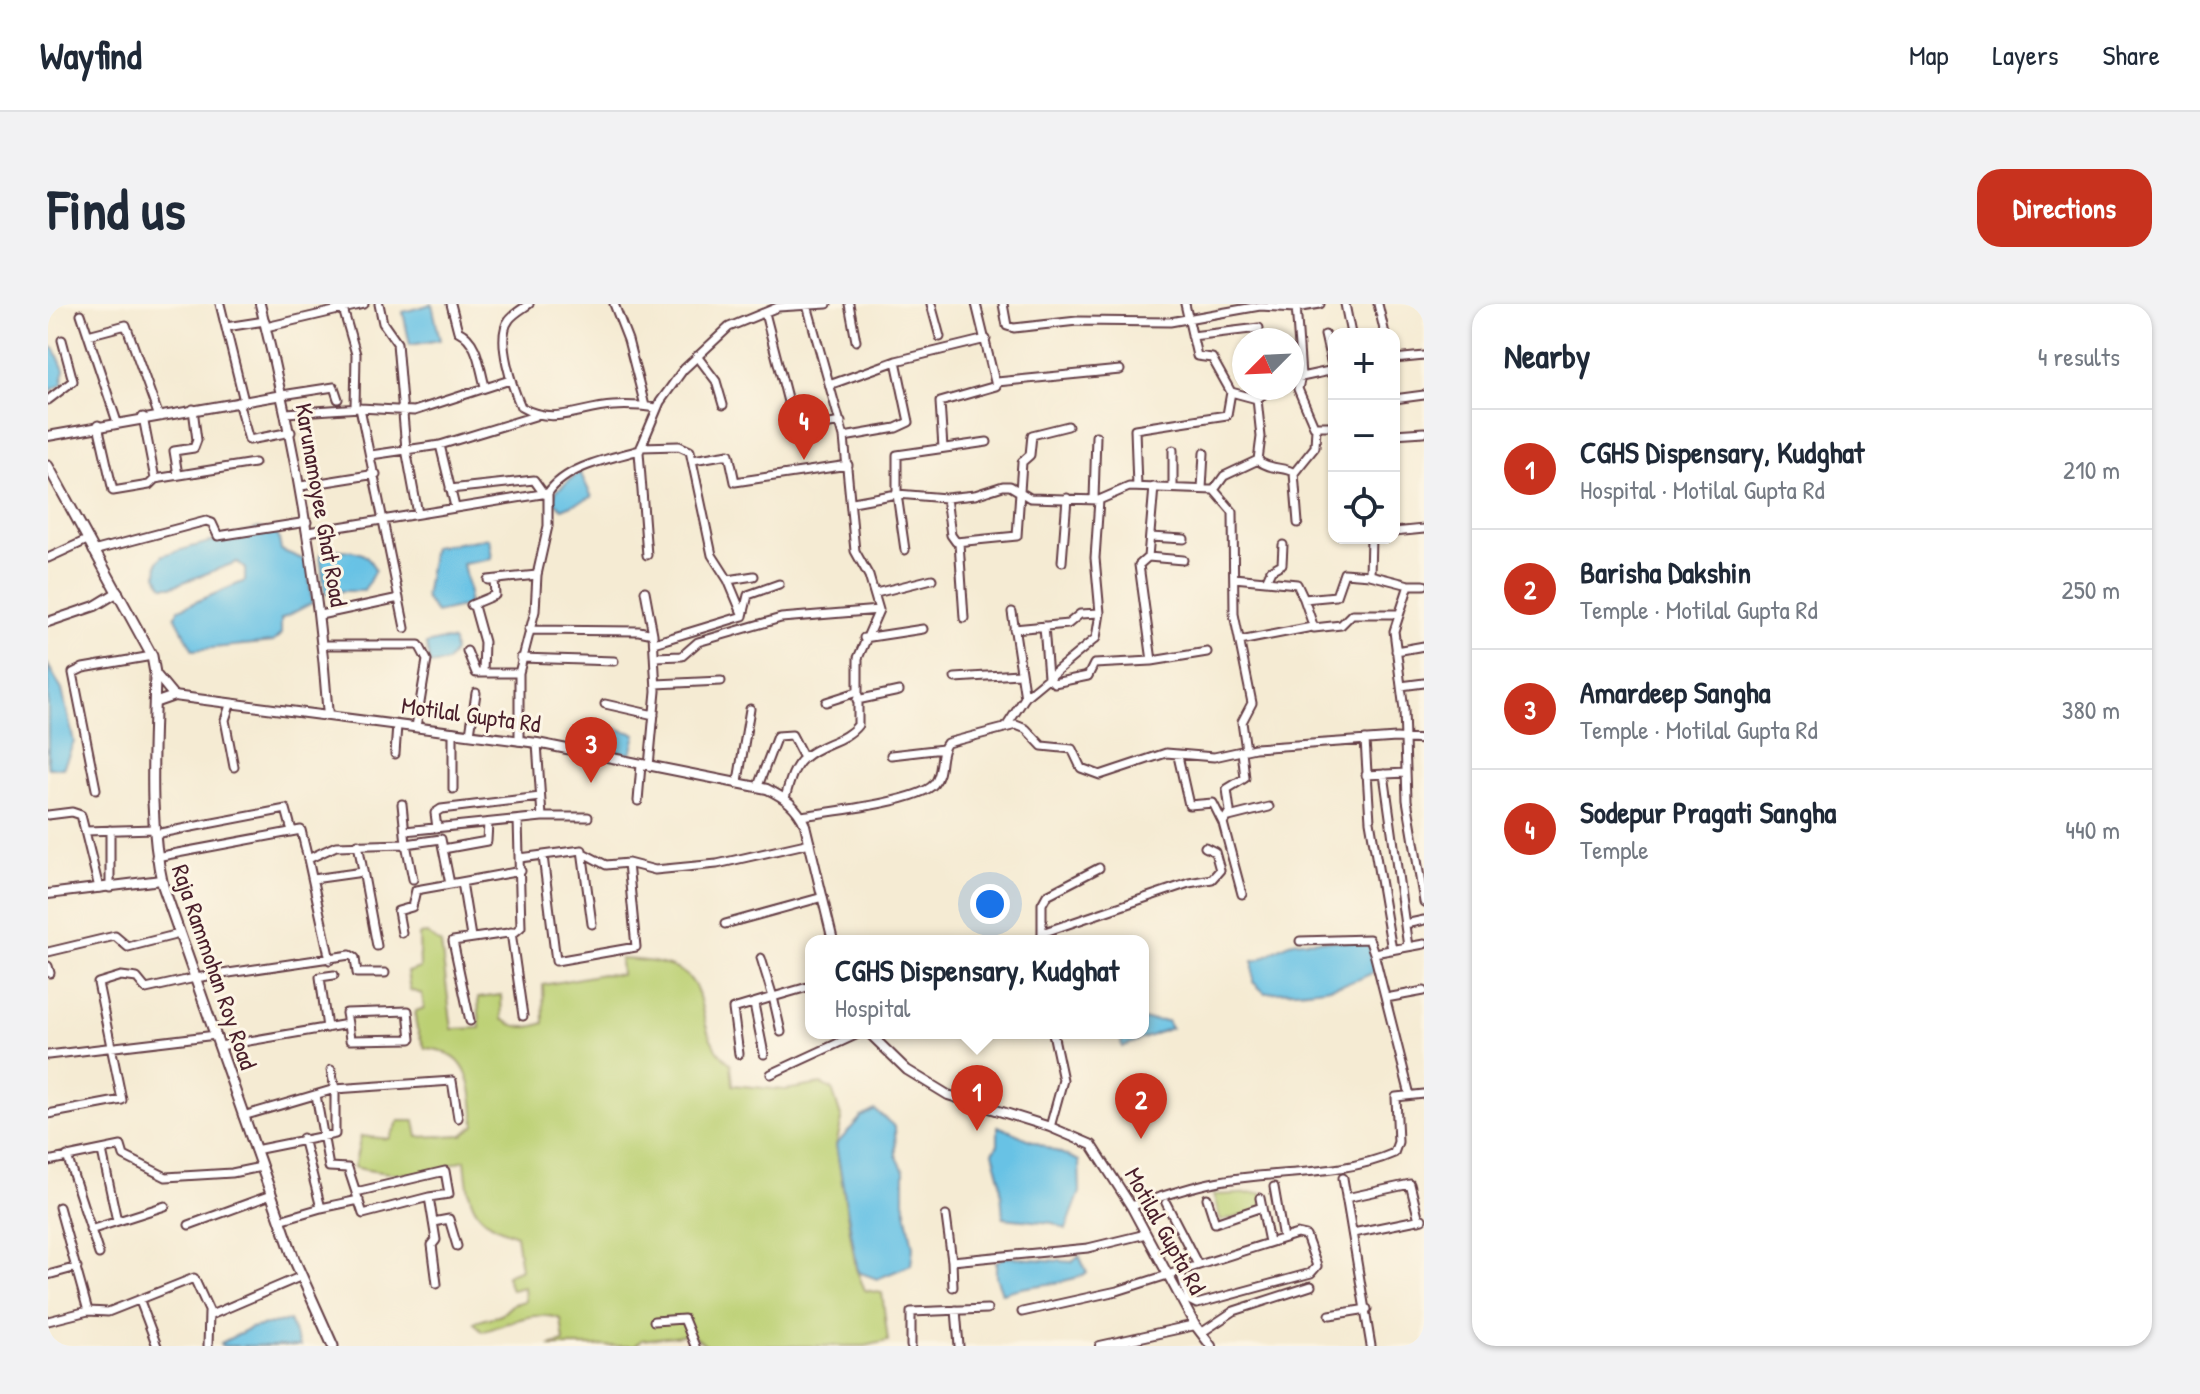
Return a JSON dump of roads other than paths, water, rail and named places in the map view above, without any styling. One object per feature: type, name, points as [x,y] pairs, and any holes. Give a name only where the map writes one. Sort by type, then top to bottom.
[{"type":"main road","name":"Raja Rammohan Roy Road","points":[[48,466],[152,656],[155,673],[156,857],[161,880],[280,1220],[333,1346]]},
{"type":"street","points":[[220,304],[248,440],[291,432]]},
{"type":"street","name":"Karunamoyee Ghat Road","points":[[260,304],[276,385],[282,395],[291,432],[307,522],[320,615],[328,716]]},
{"type":"street","points":[[226,327],[265,324],[364,304]]},
{"type":"street","points":[[379,304],[383,323],[397,343],[406,449],[418,514]]},
{"type":"street","points":[[451,304],[458,331],[467,335],[473,344],[485,386]]},
{"type":"street","points":[[529,304],[509,320],[504,330],[510,380],[521,407],[535,416]]},
{"type":"street","points":[[614,304],[628,340],[645,406]]},
{"type":"street","points":[[647,555],[640,448],[657,408],[683,370],[729,327],[793,305],[827,304]]},
{"type":"street","points":[[849,304],[856,341]]},
{"type":"street","points":[[931,304],[940,337]]},
{"type":"street","points":[[976,304],[997,382]]},
{"type":"street","points":[[1003,304],[1007,326],[1014,328],[1077,321],[1188,320],[1270,304],[1320,304]]},
{"type":"street","points":[[1137,487],[1135,429],[1227,415],[1231,392],[1212,358],[1197,356],[1185,304]]},
{"type":"street","points":[[1345,304],[1350,328]]},
{"type":"street","points":[[1378,304],[1384,328]]},
{"type":"street","points":[[785,798],[793,774],[804,758],[854,731],[858,725],[858,658],[864,638],[879,610],[876,593],[855,551],[853,502],[844,437],[832,384],[807,305]]},
{"type":"street","points":[[1296,306],[1296,328]]},
{"type":"street","points":[[343,309],[356,354],[358,408],[376,474],[405,628]]},
{"type":"street","points":[[765,313],[794,425],[802,429],[841,422]]},
{"type":"street","points":[[81,314],[117,422]]},
{"type":"street","points":[[88,335],[126,325],[158,414]]},
{"type":"street","points":[[1192,336],[1232,331]]},
{"type":"street","points":[[1325,335],[1328,348]]},
{"type":"street","points":[[832,384],[896,361],[986,339]]},
{"type":"street","points":[[48,400],[63,392],[73,381],[62,340]]},
{"type":"street","points":[[697,356],[716,381],[723,405]]},
{"type":"street","points":[[1400,358],[1424,356]]},
{"type":"street","points":[[844,437],[896,428],[909,422],[896,361]]},
{"type":"street","points":[[943,448],[940,402],[992,389],[997,382],[1120,370]]},
{"type":"street","points":[[1304,376],[1328,371]]},
{"type":"street","points":[[286,413],[358,408],[405,412],[510,380]]},
{"type":"street","points":[[48,436],[158,414],[334,387],[338,399]]},
{"type":"street","points":[[1400,398],[1424,395]]},
{"type":"street","points":[[1257,400],[1261,437],[1257,460]]},
{"type":"street","points":[[1298,523],[1294,473],[1315,447],[1316,427],[1302,400]]},
{"type":"street","points":[[371,455],[440,445],[535,416],[564,417],[611,406],[657,408]]},
{"type":"street","points":[[178,475],[174,451],[194,448],[197,440],[193,409]]},
{"type":"street","points":[[143,417],[155,479]]},
{"type":"street","points":[[98,425],[113,491],[149,485],[155,479],[254,463]]},
{"type":"street","points":[[959,543],[1020,534],[1022,462],[1030,455],[1032,435],[1068,426]]},
{"type":"street","points":[[1316,427],[1328,426]]},
{"type":"street","points":[[1400,434],[1424,432]]},
{"type":"street","points":[[1006,727],[1025,698],[1096,638],[1100,613],[1095,558],[1096,436]]},
{"type":"street","points":[[905,550],[897,494],[897,455],[987,442]]},
{"type":"street","points":[[440,445],[455,507]]},
{"type":"street","points":[[308,532],[546,494],[567,476],[586,466],[640,448],[679,446],[690,451],[712,555],[728,580],[743,616]]},
{"type":"street","points":[[1173,450],[1173,488]]},
{"type":"street","points":[[1202,489],[1204,453]]},
{"type":"street","points":[[693,460],[729,454],[735,482],[848,465]]},
{"type":"street","points":[[1257,460],[1276,471],[1287,469],[1294,473]]},
{"type":"street","points":[[1214,490],[1224,476],[1257,460]]},
{"type":"street","points":[[301,486],[376,474]]},
{"type":"street","points":[[450,489],[534,480],[546,494],[548,526],[537,575],[535,611],[519,673],[519,741]]},
{"type":"street","points":[[853,502],[897,494],[946,498],[1003,486],[1030,498],[1096,500],[1137,487],[1214,490],[1233,512],[1234,614],[1252,703],[1242,722],[1245,780],[1227,789],[1226,820],[1242,894]]},
{"type":"street","points":[[1152,661],[1139,565],[1148,557],[1154,487]]},
{"type":"street","points":[[946,498],[951,535],[959,543],[964,618]]},
{"type":"street","points":[[1062,562],[1067,498]]},
{"type":"street","points":[[93,551],[206,521],[212,523],[218,536],[307,522]]},
{"type":"street","points":[[1400,531],[1424,529]]},
{"type":"street","points":[[1150,537],[1184,539]]},
{"type":"street","points":[[48,558],[87,540]]},
{"type":"street","points":[[1370,575],[1371,544]]},
{"type":"street","points":[[1266,581],[1271,570],[1282,564],[1283,545]]},
{"type":"street","points":[[1148,557],[1183,560]]},
{"type":"street","points":[[1304,599],[1339,594],[1344,573],[1424,585]]},
{"type":"street","points":[[483,673],[484,642],[472,606],[495,595],[491,580],[537,575]]},
{"type":"street","points":[[728,580],[754,576]]},
{"type":"street","points":[[1234,578],[1297,584],[1312,627]]},
{"type":"street","points":[[876,593],[932,579]]},
{"type":"street","points":[[743,616],[748,595],[779,584]]},
{"type":"street","points":[[1409,585],[1394,623],[1406,773],[1420,846],[1424,902]]},
{"type":"street","points":[[638,801],[654,715],[656,684],[654,639],[645,591]]},
{"type":"street","points":[[48,622],[95,606],[118,592]]},
{"type":"street","points":[[320,615],[399,598]]},
{"type":"street","points":[[655,657],[682,656],[698,642],[781,618],[879,610]]},
{"type":"street","points":[[1012,612],[1025,698]]},
{"type":"street","points":[[1014,629],[1068,624],[1080,614],[1100,613]]},
{"type":"street","points":[[1240,641],[1312,627],[1341,625],[1352,614],[1399,614]]},
{"type":"street","points":[[529,630],[639,631],[654,639],[743,616]]},
{"type":"street","points":[[1044,626],[1048,677],[1056,683],[1088,676],[1094,664],[1152,661],[1207,652]]},
{"type":"street","points":[[864,638],[923,629]]},
{"type":"street","points":[[323,645],[419,645],[427,660],[416,727]]},
{"type":"street","points":[[1396,651],[1424,646]]},
{"type":"street","points":[[467,651],[474,672],[519,673]]},
{"type":"street","points":[[96,789],[73,673],[83,668],[152,656]]},
{"type":"street","points":[[521,658],[614,661]]},
{"type":"street","points":[[154,703],[174,696],[155,673]]},
{"type":"street","points":[[955,678],[1019,674]]},
{"type":"street","points":[[656,684],[721,681]]},
{"type":"street","points":[[1401,686],[1424,683]]},
{"type":"street","points":[[826,702],[899,691]]},
{"type":"street","points":[[470,734],[476,693]]},
{"type":"street","name":"Motilal Gupta Rd","points":[[174,696],[537,743],[758,786],[785,798],[801,816],[832,935]]},
{"type":"street","points":[[605,704],[654,715]]},
{"type":"street","points":[[230,705],[225,720],[234,767]]},
{"type":"street","points":[[738,781],[750,709]]},
{"type":"street","points":[[395,754],[397,725]]},
{"type":"street","points":[[801,816],[866,806],[927,789],[936,783],[943,749],[952,740],[1021,725],[1042,746],[1072,749],[1081,768],[1100,775],[1166,753],[1214,757],[1244,750],[1365,740],[1424,740]]},
{"type":"street","points":[[453,732],[453,789]]},
{"type":"street","points":[[758,786],[777,736],[792,735],[804,758]]},
{"type":"street","points":[[1365,740],[1374,854],[1392,950]]},
{"type":"street","points":[[537,743],[542,817]]},
{"type":"street","points":[[891,755],[943,749]]},
{"type":"street","points":[[1178,756],[1189,805],[1211,801],[1226,820]]},
{"type":"street","points":[[1366,775],[1406,773]]},
{"type":"street","points":[[1384,774],[1408,947]]},
{"type":"street","points":[[437,828],[435,813],[447,807],[540,797]]},
{"type":"street","points":[[402,804],[413,879]]},
{"type":"street","points":[[1226,820],[1269,807]]},
{"type":"street","points":[[85,831],[155,832],[286,809],[292,831]]},
{"type":"street","points":[[48,815],[77,812],[85,831],[99,888]]},
{"type":"street","points":[[405,831],[542,817],[588,817]]},
{"type":"street","points":[[470,1021],[453,941],[511,932],[521,927],[518,820]]},
{"type":"street","points":[[443,849],[487,841],[488,823]]},
{"type":"street","points":[[110,830],[110,888]]},
{"type":"street","points":[[156,857],[303,831],[330,960]]},
{"type":"street","points":[[308,859],[336,846],[406,844],[441,839],[450,884]]},
{"type":"street","points":[[520,858],[576,850],[606,865],[628,863],[655,870],[717,864],[810,843]]},
{"type":"street","points":[[358,844],[377,946]]},
{"type":"street","points":[[1047,935],[1189,883],[1212,879],[1220,870],[1215,852],[1205,847]]},
{"type":"street","points":[[585,854],[592,924]]},
{"type":"street","points":[[543,856],[556,961],[636,947],[628,863]]},
{"type":"street","points":[[1042,935],[1042,904],[1047,895],[1099,868]]},
{"type":"street","points":[[402,933],[398,911],[412,907],[416,890],[521,871]]},
{"type":"street","points":[[313,879],[363,872]]},
{"type":"street","points":[[48,894],[161,880]]},
{"type":"street","points":[[462,882],[471,937]]},
{"type":"street","points":[[725,924],[823,897]]},
{"type":"street","points":[[1405,924],[1424,920]]},
{"type":"street","points":[[511,932],[523,1016]]},
{"type":"street","points":[[48,952],[115,936],[128,947],[179,934]]},
{"type":"street","points":[[1300,941],[1369,939],[1410,1095]]},
{"type":"street","points":[[1374,953],[1424,944]]},
{"type":"street","points":[[48,1114],[122,1100],[98,983],[121,976],[137,978],[146,989],[195,978],[350,955],[355,958],[357,973],[385,973]]},
{"type":"street","points":[[761,958],[781,1032]]},
{"type":"street","points":[[327,1028],[320,977],[334,975]]},
{"type":"street","points":[[739,1054],[732,1011],[805,988]]},
{"type":"street","points":[[1386,998],[1424,991]]},
{"type":"street","points":[[754,1004],[764,1054]]},
{"type":"street","points":[[408,1011],[411,1039],[350,1040],[348,1024],[346,1013],[408,1011]]},
{"type":"street","points":[[220,1046],[348,1024]]},
{"type":"street","points":[[48,1055],[216,1035]]},
{"type":"street","points":[[771,1074],[847,1039]]},
{"type":"street","name":"Motilal Gupta Rd","points":[[875,1039],[907,1070],[948,1095],[1050,1127],[1092,1145],[1131,1206],[1195,1325],[1211,1346]]},
{"type":"street","points":[[1050,1127],[1063,1080],[1054,1039]]},
{"type":"street","points":[[255,1150],[335,1134],[335,1089],[331,1070]]},
{"type":"street","points":[[243,1116],[335,1089],[452,1081],[458,1118]]},
{"type":"street","points":[[1131,1206],[1216,1182],[1322,1169],[1384,1157],[1394,1153],[1398,1142],[1396,1097],[1424,1094]]},
{"type":"street","points":[[280,1220],[357,1196],[445,1171],[449,1194],[363,1214],[357,1196],[348,1168],[329,1167],[316,1095]]},
{"type":"street","points":[[303,1138],[321,1208]]},
{"type":"street","points":[[48,1161],[121,1146],[124,1156],[166,1177],[232,1173],[261,1167]]},
{"type":"street","points":[[102,1151],[117,1221]]},
{"type":"street","points":[[67,1156],[99,1254]]},
{"type":"street","points":[[1343,1178],[1371,1346]]},
{"type":"street","points":[[1346,1198],[1410,1184],[1422,1219],[1353,1233]]},
{"type":"street","points":[[1274,1187],[1283,1238]]},
{"type":"street","points":[[189,1225],[271,1195]]},
{"type":"street","points":[[429,1197],[437,1284]]},
{"type":"street","points":[[1207,1198],[1215,1223],[1262,1207]]},
{"type":"street","points":[[1260,1198],[1269,1242]]},
{"type":"street","points":[[1166,1203],[1198,1265]]},
{"type":"street","points":[[90,1230],[165,1206]]},
{"type":"street","points":[[59,1207],[88,1311]]},
{"type":"street","points":[[946,1216],[953,1287]]},
{"type":"street","points":[[433,1222],[449,1219],[457,1246]]},
{"type":"street","points":[[952,1261],[1088,1248],[1146,1234]]},
{"type":"street","points":[[1022,1312],[1117,1291],[1283,1238],[1306,1236],[1317,1266],[1315,1272],[1197,1304],[1189,1300],[1180,1271]]},
{"type":"street","points":[[48,1275],[77,1267]]},
{"type":"street","points":[[209,1313],[216,1314],[302,1276]]},
{"type":"street","points":[[48,1321],[88,1311],[108,1312],[194,1278],[209,1313],[208,1346]]},
{"type":"street","points":[[1201,1333],[1234,1311],[1311,1286]]},
{"type":"street","points":[[140,1301],[157,1346]]},
{"type":"street","points":[[911,1346],[911,1312],[987,1309]]},
{"type":"street","points":[[1330,1315],[1367,1309]]},
{"type":"street","points":[[956,1310],[959,1346]]},
{"type":"street","points":[[654,1321],[684,1319],[695,1346]]},
{"type":"street","points":[[1100,1346],[1195,1325]]},
{"type":"street","points":[[48,1340],[50,1346]]},
{"type":"water","points":[[432,304],[440,340],[410,345],[403,312]]},
{"type":"water","points":[[48,346],[55,349],[64,370],[62,384],[48,392]]},
{"type":"water","points":[[580,472],[592,497],[562,509],[553,500],[556,491]]},
{"type":"water","points":[[259,528],[278,535],[281,550],[307,561],[312,603],[281,619],[281,634],[273,642],[193,650],[175,616],[179,609],[245,581],[245,569],[237,562],[173,586],[163,586],[157,575],[158,562],[163,555]]},
{"type":"water","points":[[489,538],[492,559],[463,564],[469,593],[467,606],[436,613],[425,598],[433,547]]},
{"type":"water","points":[[331,549],[358,552],[367,557],[375,570],[364,591],[341,591],[333,597],[325,593],[320,554]]},
{"type":"water","points":[[453,641],[454,652],[447,662],[430,665],[426,644]]},
{"type":"water","points":[[48,665],[62,690],[74,742],[63,768],[48,768]]},
{"type":"water","points":[[604,725],[636,734],[631,754],[599,747]]},
{"type":"water","points":[[1310,940],[1371,943],[1380,968],[1367,976],[1324,988],[1265,993],[1253,982],[1253,961],[1288,944]]},
{"type":"water","points":[[1149,1020],[1167,1021],[1171,1028],[1149,1037]]},
{"type":"water","points":[[1121,1039],[1143,1039],[1122,1047]]},
{"type":"water","points":[[875,1110],[895,1127],[896,1155],[904,1171],[904,1200],[913,1247],[911,1265],[877,1279],[858,1272],[836,1145],[861,1117]]},
{"type":"water","points":[[998,1126],[1079,1161],[1080,1192],[1066,1229],[1053,1223],[1003,1218],[1000,1178],[993,1152],[998,1144]]},
{"type":"water","points":[[1079,1255],[1087,1273],[1065,1281],[1002,1293],[996,1277],[996,1262],[1005,1257],[1072,1262]]},
{"type":"water","points":[[289,1321],[300,1346],[222,1346],[221,1343],[250,1328]]},
{"type":"place","name":"Sodepur Pragati Sangha","points":[[804,460]]},
{"type":"place","name":"Amardeep Sangha","points":[[591,783]]},
{"type":"place","name":"CGHS Dispensary, Kudghat","points":[[977,1131]]},
{"type":"place","name":"Barisha Dakshin","points":[[1141,1139]]}]
